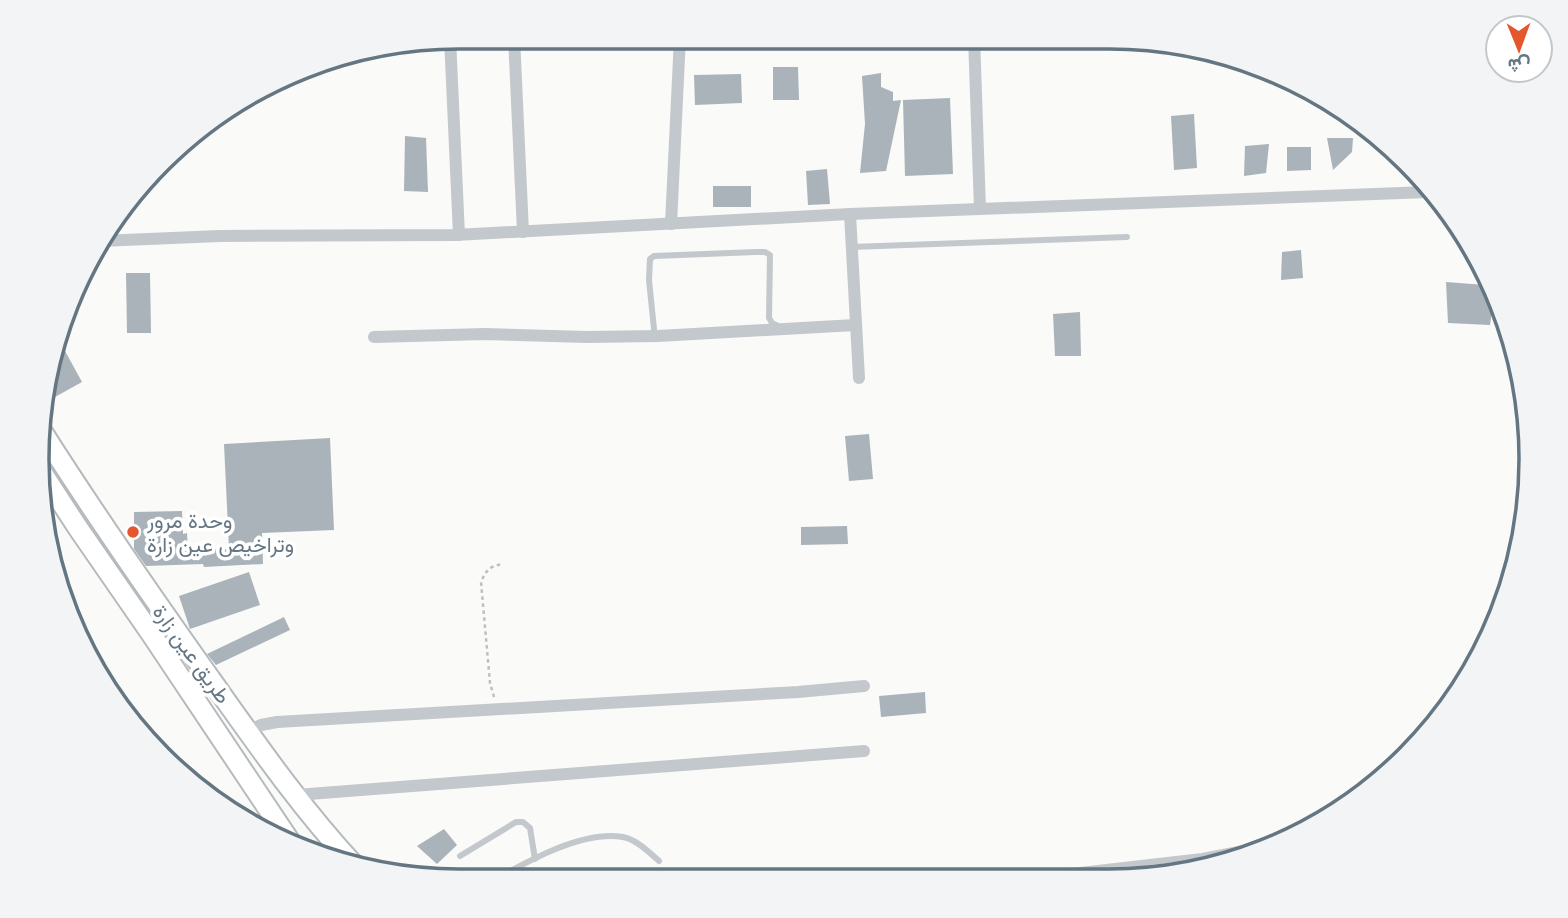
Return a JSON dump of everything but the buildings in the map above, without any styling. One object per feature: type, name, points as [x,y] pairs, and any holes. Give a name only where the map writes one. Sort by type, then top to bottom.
[{"type":"main road","name":"طريق عين زارة","points":[[50,443],[137,577],[247,731],[343,852]]},
{"type":"main road","name":"طريق عين زارة","points":[[50,485],[281,829]]},
{"type":"street","points":[[451,49],[459,235]]},
{"type":"street","points":[[515,49],[523,232]]},
{"type":"street","points":[[671,224],[679,49]]},
{"type":"street","points":[[974,49],[980,209]]},
{"type":"street","points":[[112,240],[220,236],[459,235],[850,214],[1420,192]]},
{"type":"street","points":[[850,214],[859,378]]},
{"type":"street","points":[[374,337],[485,334],[653,336],[855,325]]},
{"type":"street","points":[[247,731],[277,722],[864,686]]},
{"type":"street","points":[[296,795],[864,751]]},
{"type":"lane","points":[[851,247],[1126,237]]},
{"type":"lane","points":[[653,336],[649,280],[650,260],[654,256],[765,252],[770,255],[769,318],[782,329]]},
{"type":"lane","points":[[460,856],[516,822],[523,822],[530,828],[535,859]]},
{"type":"lane","points":[[516,869],[582,839],[611,837],[629,839],[659,861]]},
{"type":"lane","points":[[1089,869],[1228,851]]},
{"type":"path","points":[[496,709],[490,683],[481,582],[486,571],[492,566],[503,564]]},
{"type":"place","name":"وحدة مرور وتراخيص عين زارة","points":[[133,532]]}]
